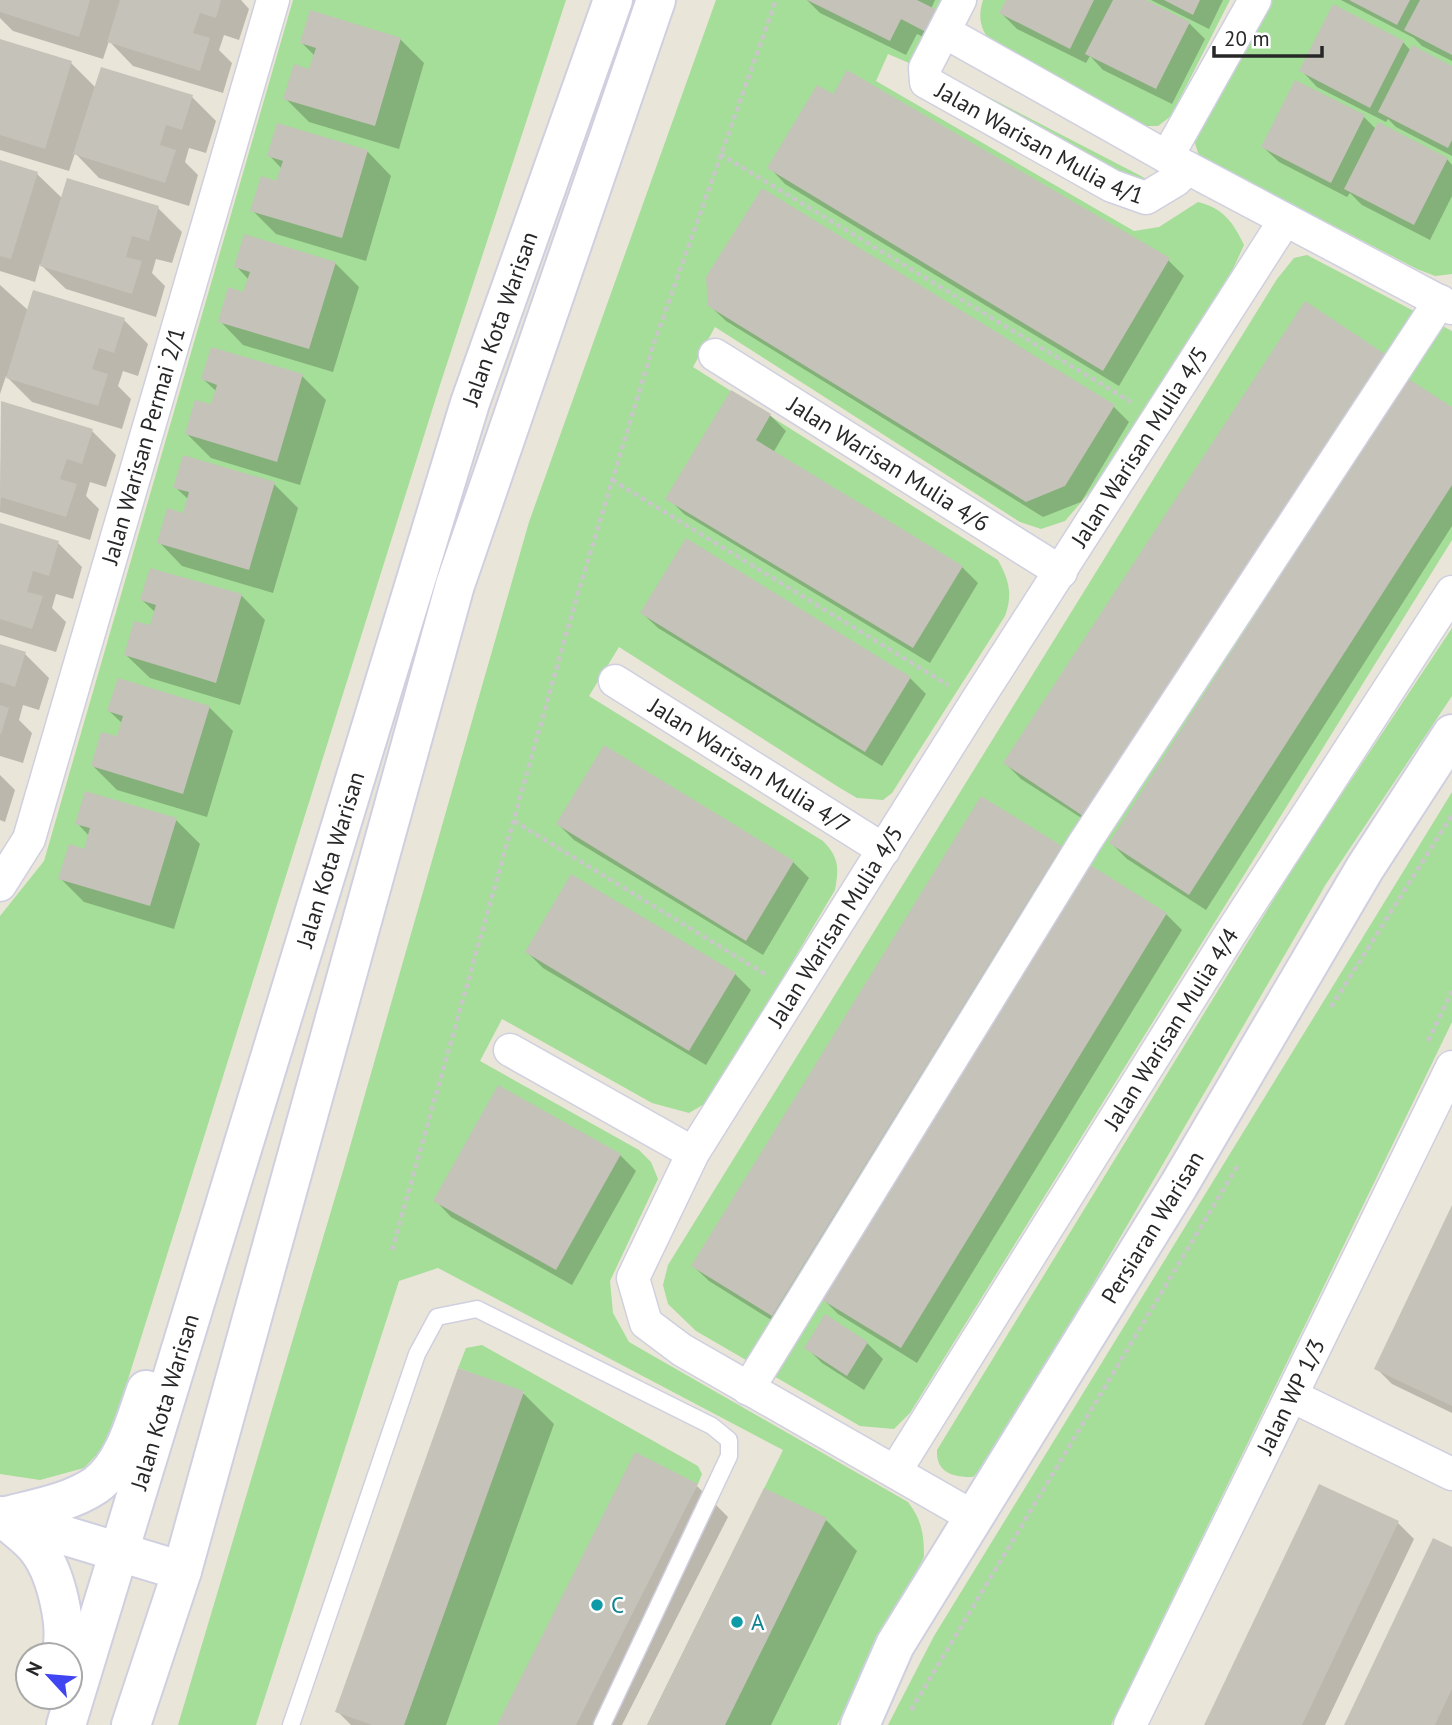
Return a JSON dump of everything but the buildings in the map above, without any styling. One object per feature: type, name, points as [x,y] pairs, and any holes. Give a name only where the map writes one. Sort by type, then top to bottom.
[{"type":"street","name":"Jalan Warisan Permai 2/1","points":[[0,885],[29,839],[273,0]]},
{"type":"street","name":"Jalan Kota Warisan","points":[[66,1725],[470,403],[613,0]]},
{"type":"street","name":"Jalan Kota Warisan","points":[[131,1725],[182,1571],[455,585],[656,0]]},
{"type":"street","points":[[944,32],[960,0]]},
{"type":"street","points":[[1177,162],[1255,0]]},
{"type":"street","name":"Jalan Warisan Mulia 4/1","points":[[1177,162],[1176,180],[1146,198],[1112,186],[1009,131],[926,82],[925,68],[944,32],[1177,162],[1446,304]]},
{"type":"street","name":"Jalan Warisan Mulia 4/5","points":[[975,1518],[682,1350],[646,1323],[633,1278],[693,1153],[976,702],[1285,220]]},
{"type":"street","points":[[748,1389],[1085,842],[1446,304]]},
{"type":"street","name":"Jalan Warisan Mulia 4/6","points":[[716,355],[1061,572]]},
{"type":"street","name":"Jalan Warisan Mulia 4/4","points":[[895,1470],[1229,936],[1452,592]]},
{"type":"street","name":"Jalan Warisan Mulia 4/7","points":[[615,681],[884,850]]},
{"type":"street","name":"Persiaran Warisan","points":[[859,1725],[895,1646],[1179,1185],[1365,867],[1452,734]]},
{"type":"street","points":[[510,1050],[693,1153]]},
{"type":"street","name":"Jalan WP 1/3","points":[[1130,1725],[1452,1067]]},
{"type":"street","points":[[1,1516],[59,1502],[97,1485],[119,1458],[171,1316],[211,1255]]},
{"type":"street","points":[[1292,1396],[1452,1474]]},
{"type":"street","points":[[1,1516],[182,1571]]},
{"type":"street","points":[[1,1516],[39,1550],[57,1585],[65,1641]]},
{"type":"lane","points":[[291,1725],[417,1354],[437,1317],[477,1309],[712,1426],[729,1440],[729,1456],[602,1725]]},
{"type":"path","points":[[392,1250],[612,480],[653,346],[776,0]]},
{"type":"path","points":[[720,155],[1159,419]]},
{"type":"path","points":[[612,480],[976,702]]},
{"type":"path","points":[[1324,1017],[1452,815]]},
{"type":"path","points":[[514,821],[793,991]]},
{"type":"path","points":[[906,1718],[1241,1160]]},
{"type":"green space","points":[[293,0],[566,0],[439,388],[108,1443],[84,1468],[40,1480],[0,1474],[0,916],[44,861]]},
{"type":"green space","points":[[716,0],[942,0],[909,63],[888,54],[876,81],[1134,231],[1159,227],[1198,202],[1221,212],[1236,229],[1244,245],[1233,269],[1097,484],[1065,521],[1041,529],[1020,522],[715,327],[693,367],[998,560],[1009,587],[1005,616],[892,793],[883,800],[857,798],[619,647],[589,696],[823,841],[832,852],[836,863],[835,890],[722,1080],[706,1103],[689,1113],[652,1103],[502,1019],[480,1061],[639,1150],[651,1162],[658,1179],[610,1281],[613,1313],[629,1342],[908,1502],[921,1528],[924,1557],[837,1725],[647,1725],[783,1450],[438,1268],[399,1281],[256,1725],[178,1725],[345,1164],[529,522]]},
{"type":"green space","points":[[983,0],[1230,0],[1171,116],[1158,126],[1142,126],[994,46],[981,24]]},
{"type":"green space","points":[[1264,0],[1452,0],[1452,274],[1435,276],[1417,269],[1199,156],[1193,137]]},
{"type":"green space","points":[[948,76],[1141,176],[1147,180],[1145,189],[943,77]]},
{"type":"green space","points":[[1307,255],[1452,331],[1452,540],[910,1413],[894,1429],[860,1426],[696,1331],[668,1304],[663,1285],[668,1265],[1277,279],[1294,258]]},
{"type":"green space","points":[[1452,628],[1452,696],[1326,884],[990,1461],[973,1477],[947,1472],[939,1464],[937,1450],[1296,863]]},
{"type":"green space","points":[[1452,792],[1452,1022],[1111,1725],[888,1725],[934,1636]]},
{"type":"green space","points":[[482,1345],[698,1466],[702,1474],[698,1484],[497,1725],[404,1725],[524,1392],[458,1368],[466,1348]]},
{"type":"place","name":"C","points":[[597,1605]]},
{"type":"place","name":"A","points":[[737,1622]]}]
